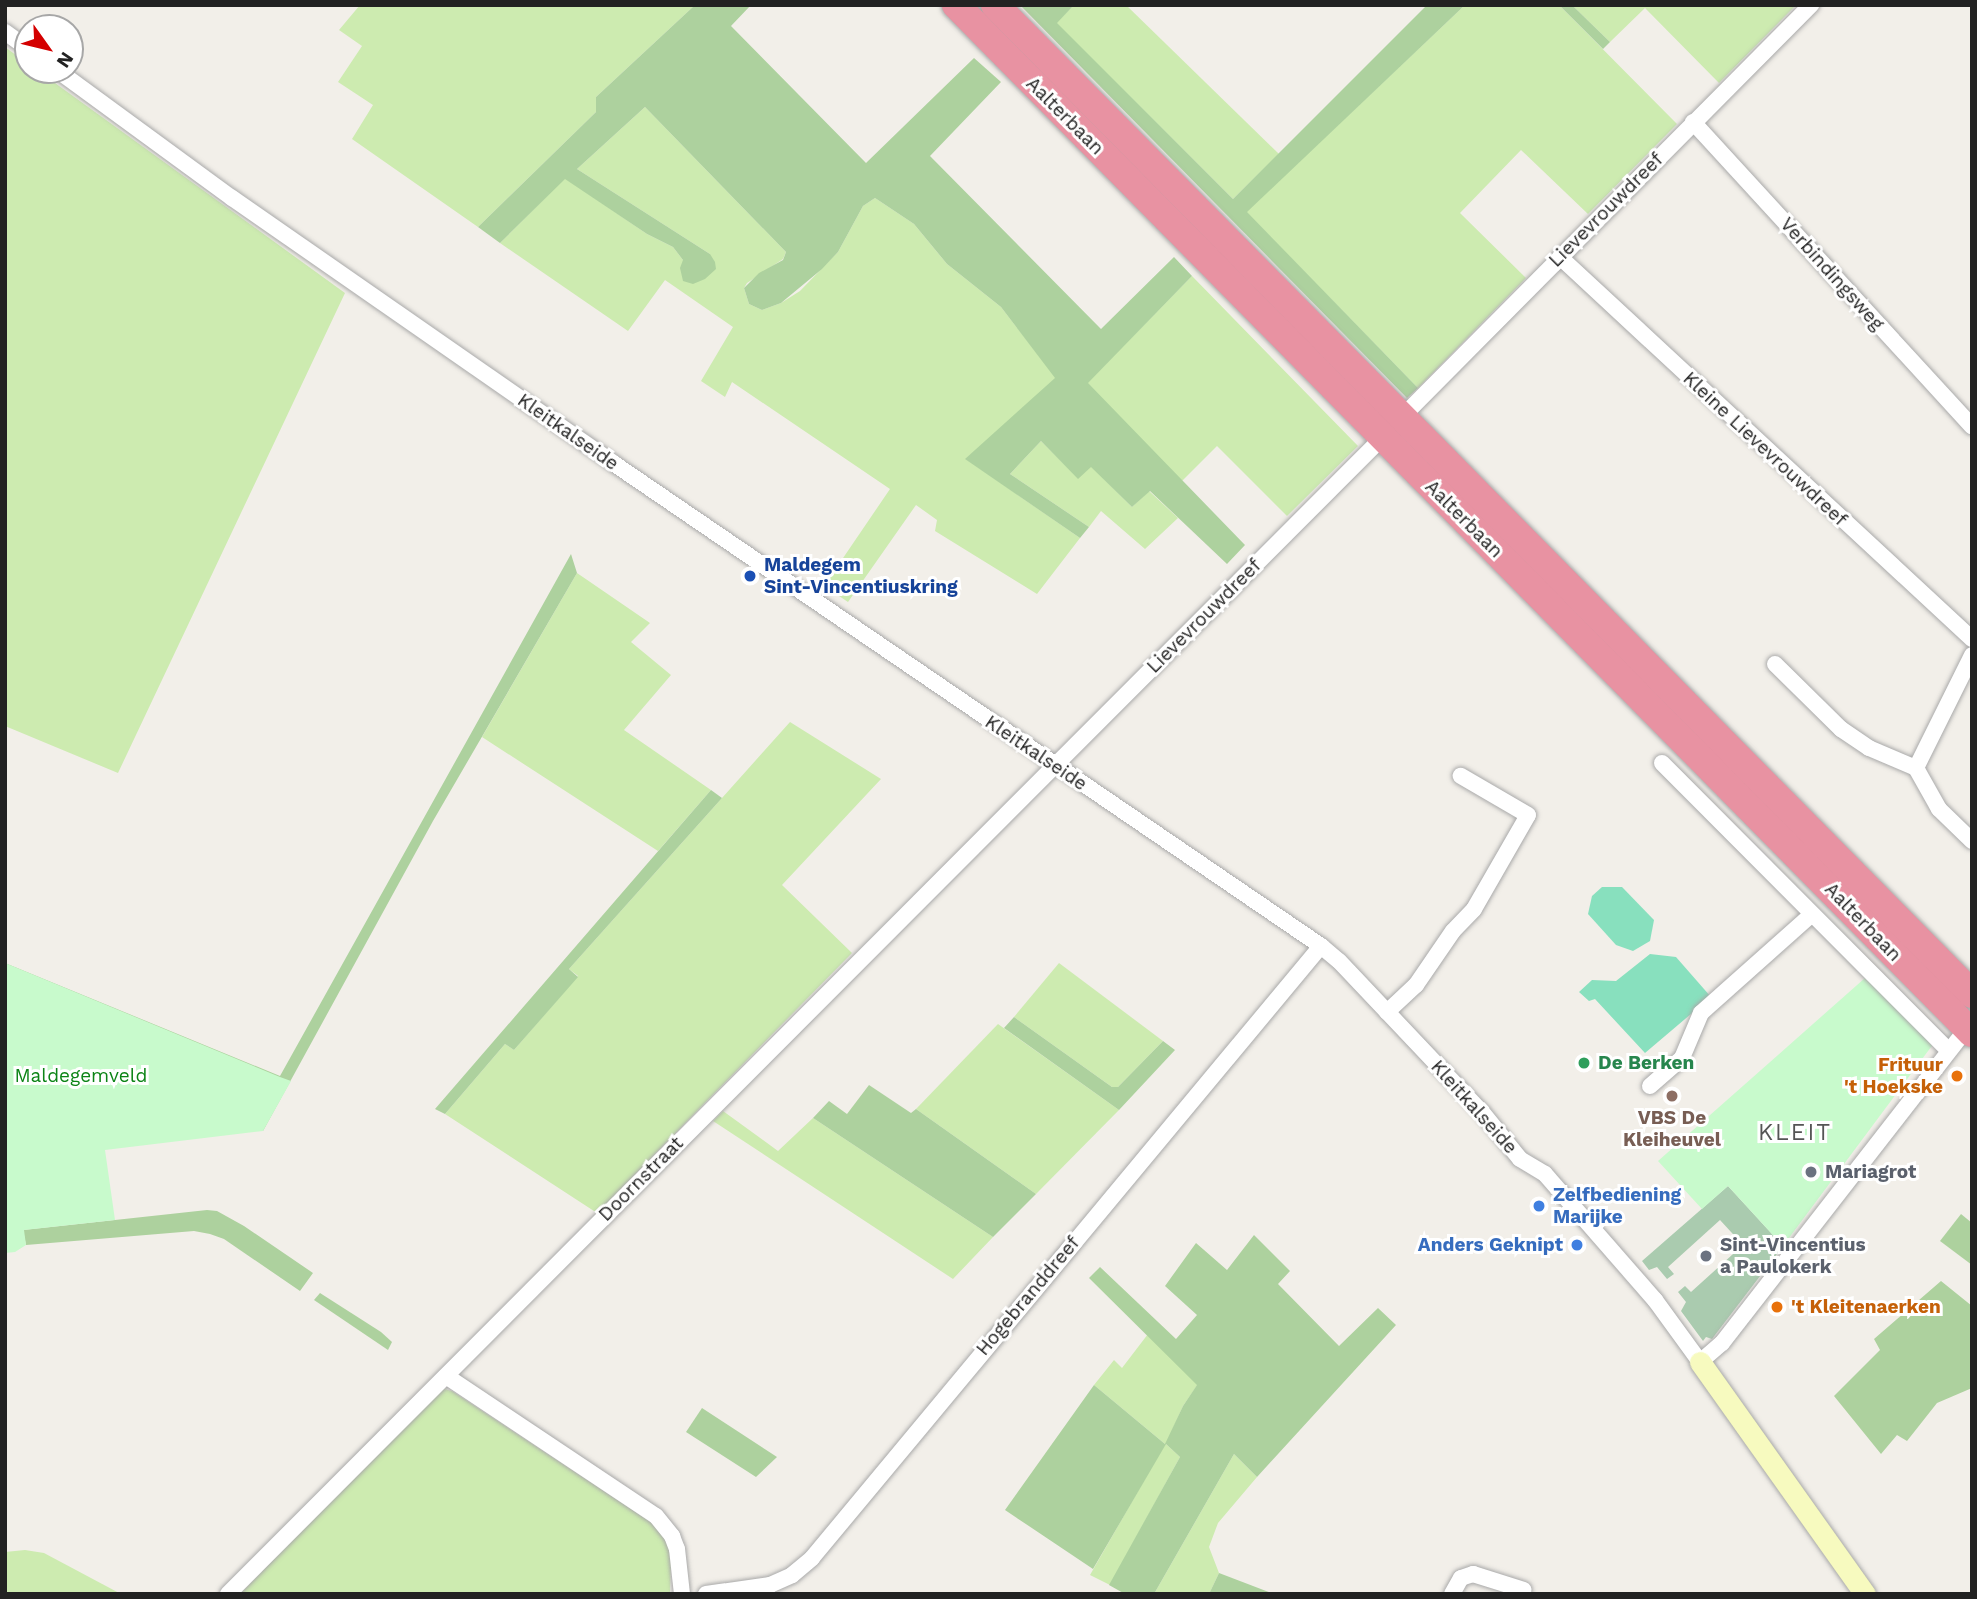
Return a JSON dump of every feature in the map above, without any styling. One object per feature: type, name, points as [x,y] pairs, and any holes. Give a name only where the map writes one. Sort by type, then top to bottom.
[{"type":"highway","name":"Aalterbaan","points":[[956,5],[1970,1028]]},
{"type":"highway","name":"Aalterbaan","points":[[995,5],[1972,994]]},
{"type":"street","name":"Lievevrouwdreef","points":[[1402,417],[1811,5]]},
{"type":"street","name":"Kleitkalseide","points":[[76,84],[253,213],[1321,946],[1482,1112],[1520,1159],[1545,1174],[1655,1300],[1865,1594]]},
{"type":"street","name":"Verbindingsweg","points":[[1693,122],[1972,426]]},
{"type":"street","name":"Kleine Lievevrouwdreef","points":[[1560,257],[1972,639]]},
{"type":"street","name":"Lievevrouwdreef","points":[[1054,765],[1383,437]]},
{"type":"street","points":[[1916,768],[1972,655]]},
{"type":"street","points":[[1776,664],[1841,729],[1869,748],[1916,768],[1940,809],[1972,841]]},
{"type":"street","name":"Aalterbaan","points":[[1662,763],[1948,1051]]},
{"type":"street","name":"Doornstraat","points":[[228,1594],[1054,765]]},
{"type":"street","points":[[1387,1012],[1416,985],[1453,931],[1474,909],[1528,815],[1461,776]]},
{"type":"street","points":[[1650,1086],[1682,1058],[1701,1013],[1811,915]]},
{"type":"street","name":"Hogebranddreef","points":[[706,1594],[770,1585],[792,1575],[812,1558],[1321,946]]},
{"type":"street","points":[[1700,1362],[1722,1343],[1948,1051],[1970,1028]]},
{"type":"street","points":[[446,1376],[656,1516],[672,1536],[677,1549],[682,1594]]},
{"type":"street","points":[[1452,1594],[1461,1578],[1473,1574],[1524,1590]]},
{"type":"green space","points":[[360,5],[695,5],[596,97],[596,112],[478,227],[352,139],[373,105],[338,82],[362,46],[339,30]]},
{"type":"green space","points":[[695,5],[751,5],[731,26],[866,163],[974,58],[1001,82],[930,156],[1101,329],[1174,257],[1192,276],[1088,383],[1245,545],[1227,564],[1150,491],[1132,507],[1091,467],[1078,479],[1041,441],[1010,474],[1089,527],[1080,538],[965,459],[1055,378],[1001,307],[947,264],[914,224],[875,198],[863,206],[838,252],[822,269],[781,303],[762,310],[749,304],[744,288],[759,273],[783,260],[786,252],[645,107],[577,169],[710,254],[716,269],[705,279],[693,284],[683,281],[680,268],[683,260],[673,247],[647,234],[565,179],[500,243],[478,227],[596,112],[596,97]]},
{"type":"green space","points":[[1020,5],[1074,5],[1057,23],[1233,199],[1427,5],[1465,5],[1247,212],[1418,388],[1407,398]]},
{"type":"green space","points":[[1074,5],[1126,5],[1279,154],[1233,199],[1056,23]]},
{"type":"green space","points":[[1465,5],[1559,5],[1677,124],[1588,214],[1521,150],[1460,213],[1526,278],[1418,388],[1246,212]]},
{"type":"green space","points":[[1559,5],[1572,5],[1610,42],[1603,49]]},
{"type":"green space","points":[[1572,5],[1796,5],[1719,83],[1645,8],[1610,42]]},
{"type":"green space","points":[[5,47],[14,54],[14,84],[56,84],[345,293],[118,773],[5,726]]},
{"type":"green space","points":[[645,107],[786,252],[783,259],[747,283],[744,288],[749,304],[762,310],[781,303],[800,291],[838,252],[863,206],[875,198],[914,224],[947,264],[1001,307],[1056,378],[966,459],[1080,538],[1037,594],[935,531],[937,520],[916,505],[848,602],[824,586],[890,489],[732,382],[725,397],[701,381],[733,327],[665,280],[628,331],[500,243],[565,178],[647,234],[673,247],[683,260],[710,254],[577,169]]},
{"type":"green space","points":[[1192,276],[1358,446],[1287,516],[1217,446],[1181,482],[1087,383]]},
{"type":"green space","points":[[1041,441],[1078,478],[1091,466],[1132,507],[1149,491],[1178,518],[1145,549],[1101,511],[1089,527],[1010,474]]},
{"type":"green space","points":[[571,554],[577,573],[433,821],[263,1131],[5,963],[280,1076]]},
{"type":"green space","points":[[577,573],[650,623],[631,642],[671,675],[624,730],[711,790],[658,851],[482,737]]},
{"type":"green space","points":[[790,722],[881,779],[782,885],[852,953],[597,1213],[445,1114],[505,1044],[514,1050],[578,976],[569,969]]},
{"type":"green space","points":[[711,790],[722,798],[569,969],[578,977],[514,1050],[505,1044],[445,1114],[435,1109]]},
{"type":"green space","points":[[1602,887],[1622,887],[1654,920],[1650,941],[1633,951],[1616,945],[1588,914],[1592,896]]},
{"type":"green space","points":[[1650,954],[1676,957],[1711,997],[1645,1053],[1595,999],[1589,1001],[1579,992],[1592,980],[1616,981]]},
{"type":"green space","name":"Maldegemveld","points":[[5,963],[291,1081],[263,1131],[105,1150],[115,1220],[24,1230],[26,1245],[15,1252],[5,1253]]},
{"type":"green space","points":[[1059,963],[1163,1041],[1118,1087],[1112,1087],[1014,1017]]},
{"type":"green space","points":[[1865,978],[1934,1043],[1783,1246],[1728,1186],[1702,1209],[1658,1161]]},
{"type":"green space","points":[[1014,1017],[1112,1087],[1118,1087],[1163,1041],[1175,1050],[1119,1110],[1004,1028]]},
{"type":"green space","points":[[998,1024],[1119,1110],[1036,1194],[916,1109]]},
{"type":"green space","points":[[869,1085],[911,1113],[916,1109],[1036,1194],[993,1237],[813,1118],[829,1101],[847,1114]]},
{"type":"green space","points":[[723,1111],[778,1151],[813,1118],[993,1237],[953,1279],[713,1121]]},
{"type":"green space","points":[[1728,1186],[1783,1246],[1712,1339],[1706,1337],[1703,1341],[1681,1311],[1686,1302],[1678,1292],[1685,1286],[1691,1292],[1743,1245],[1720,1220],[1668,1267],[1674,1274],[1667,1279],[1657,1267],[1649,1270],[1642,1261]]},
{"type":"green space","points":[[217,1211],[244,1226],[313,1273],[300,1291],[224,1239],[210,1234],[194,1231],[26,1245],[23,1230]]},
{"type":"green space","points":[[1961,1214],[1972,1223],[1972,1265],[1940,1241]]},
{"type":"green space","points":[[1254,1235],[1290,1271],[1278,1284],[1339,1346],[1378,1308],[1396,1325],[1257,1477],[1234,1454],[1154,1594],[1125,1594],[1109,1585],[1180,1457],[1166,1444],[1093,1569],[1005,1510],[1094,1385],[1165,1444],[1183,1406],[1197,1385],[1089,1278],[1100,1267],[1176,1339],[1197,1315],[1165,1286],[1196,1243],[1227,1270]]},
{"type":"green space","points":[[1941,1281],[1972,1306],[1972,1388],[1937,1403],[1907,1441],[1897,1435],[1881,1454],[1834,1396],[1880,1350],[1874,1339]]},
{"type":"green space","points":[[320,1293],[381,1332],[392,1342],[388,1350],[314,1300]]},
{"type":"green space","points":[[1148,1334],[1198,1384],[1183,1406],[1166,1444],[1180,1457],[1110,1585],[1090,1575],[1165,1444],[1094,1385],[1114,1360],[1122,1368]]},
{"type":"green space","points":[[444,1389],[452,1391],[655,1525],[663,1534],[671,1555],[670,1594],[240,1594],[436,1394]]},
{"type":"green space","points":[[702,1408],[777,1457],[756,1477],[686,1432]]},
{"type":"green space","points":[[1234,1454],[1257,1477],[1218,1523],[1209,1547],[1219,1573],[1209,1594],[1154,1594]]},
{"type":"green space","points":[[25,1550],[44,1553],[121,1594],[5,1594],[5,1552]]},
{"type":"green space","points":[[1219,1573],[1274,1594],[1209,1594]]},
{"type":"place","name":"Maldegem Sint-Vincentiuskring","points":[[750,576]]},
{"type":"place","name":"De Berken","points":[[1584,1063]]},
{"type":"place","name":"Frituur 't Hoekske","points":[[1957,1076]]},
{"type":"place","name":"VBS De Kleiheuvel","points":[[1672,1096]]},
{"type":"place","name":"Mariagrot","points":[[1811,1172]]},
{"type":"place","name":"Zelfbediening Marijke","points":[[1539,1206]]},
{"type":"place","name":"Anders Geknipt","points":[[1577,1245]]},
{"type":"place","name":"Sint-Vincentius a Paulokerk","points":[[1706,1256]]},
{"type":"place","name":"'t Kleitenaerken","points":[[1777,1307]]},
{"type":"district","name":"KLEIT","points":[[1795,1133]]}]
